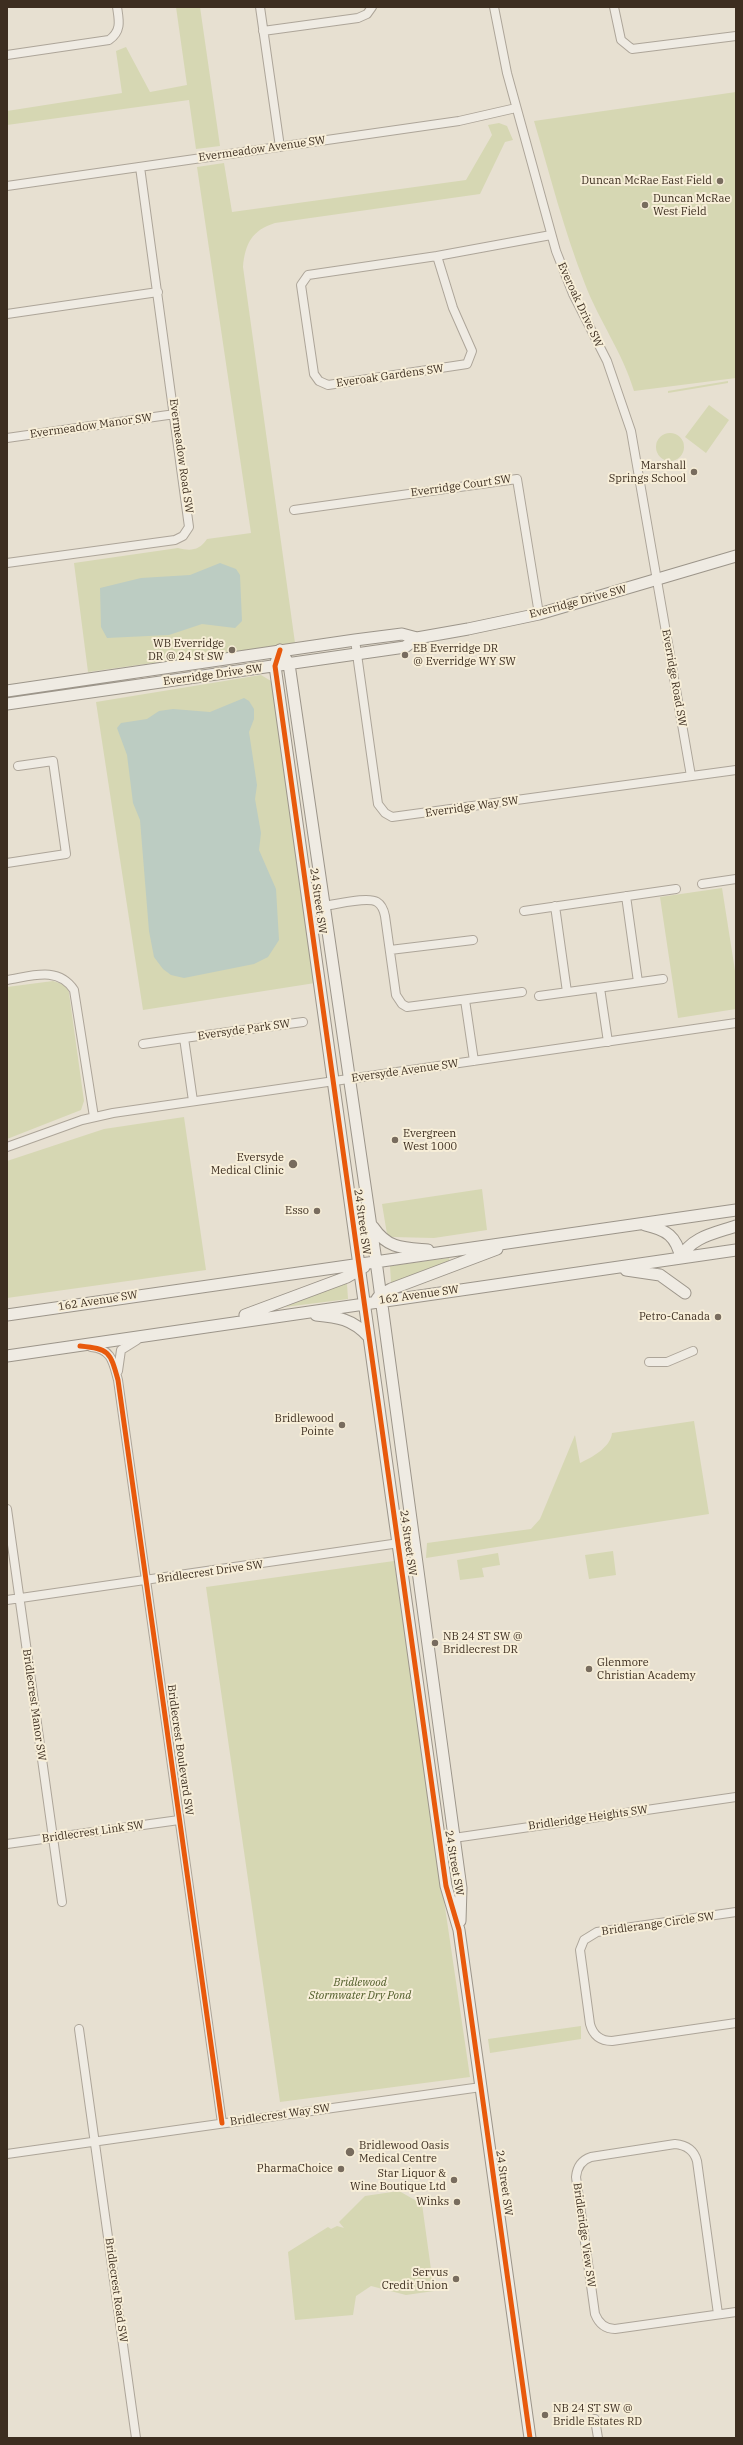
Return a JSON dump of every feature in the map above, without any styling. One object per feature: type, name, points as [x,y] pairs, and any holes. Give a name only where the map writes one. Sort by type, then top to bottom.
[{"type":"street","points":[[7,55],[106,41],[116,34],[119,26],[117,7]]},
{"type":"street","points":[[260,7],[280,147]]},
{"type":"street","points":[[263,31],[358,18],[367,14],[372,7]]},
{"type":"street","name":"Everoak Drive SW","points":[[494,7],[498,37],[516,108],[562,270],[607,361],[622,400],[636,453],[658,579]]},
{"type":"street","points":[[614,7],[620,40],[632,49],[736,36]]},
{"type":"street","name":"Evermeadow Avenue SW","points":[[7,186],[459,122],[516,108]]},
{"type":"street","name":"Evermeadow Road SW","points":[[7,563],[175,540],[183,536],[189,527],[190,520],[140,167]]},
{"type":"street","name":"Everoak Gardens SW","points":[[437,256],[453,308],[472,351],[467,364],[328,385],[319,381],[314,374],[301,285],[308,274],[437,256],[552,235]]},
{"type":"street","points":[[7,314],[158,292]]},
{"type":"street","name":"Evermeadow Manor SW","points":[[7,438],[175,414]]},
{"type":"street","name":"Everridge Court SW","points":[[294,510],[517,479],[539,614]]},
{"type":"street","name":"Everridge Drive SW","points":[[7,691],[355,640],[402,634],[417,638],[539,614],[736,556]]},
{"type":"street","name":"Everridge Road SW","points":[[658,579],[691,776]]},
{"type":"street","name":"Everridge Drive SW","points":[[7,704],[406,647],[417,638]]},
{"type":"street","name":"Everridge Way SW","points":[[355,640],[378,804],[388,816],[396,818],[736,770]]},
{"type":"street","name":"24 Street SW","points":[[280,650],[289,664],[348,1079],[375,1250],[373,1262],[461,1888],[459,1930]]},
{"type":"street","name":"24 Street SW","points":[[280,650],[274,666],[358,1268],[399,1545],[446,1886],[459,1930],[530,2438]]},
{"type":"street","points":[[90,679],[92,692]]},
{"type":"street","points":[[7,863],[66,854],[54,761],[18,766]]},
{"type":"street","points":[[702,884],[736,879]]},
{"type":"street","points":[[524,910],[676,889]]},
{"type":"street","points":[[626,896],[638,982]]},
{"type":"street","points":[[323,906],[365,900],[378,902],[385,916],[396,995],[402,1004],[417,1007],[522,992]]},
{"type":"street","points":[[555,906],[567,992]]},
{"type":"street","points":[[390,950],[473,940]]},
{"type":"street","points":[[7,980],[52,974],[66,980],[74,990],[94,1117]]},
{"type":"street","points":[[540,996],[663,979]]},
{"type":"street","points":[[600,988],[608,1042]]},
{"type":"street","points":[[465,1000],[474,1061]]},
{"type":"street","name":"Eversyde Park SW","points":[[143,1044],[303,1022]]},
{"type":"street","name":"Eversyde Avenue SW","points":[[7,1147],[94,1117],[193,1101],[736,1024]]},
{"type":"street","name":"Eversyde Park SW","points":[[184,1038],[193,1101]]},
{"type":"street","name":"162 Avenue SW","points":[[7,1315],[358,1268],[373,1262],[736,1210]]},
{"type":"street","points":[[642,1224],[668,1233],[678,1245],[681,1258]]},
{"type":"street","points":[[371,1225],[381,1238],[393,1246],[446,1252]]},
{"type":"street","points":[[681,1258],[685,1249],[695,1242],[736,1226]]},
{"type":"street","points":[[379,1299],[522,1241]]},
{"type":"street","name":"162 Avenue SW","points":[[7,1356],[145,1337],[219,1324],[299,1313],[364,1308],[379,1299],[736,1250]]},
{"type":"street","points":[[219,1324],[358,1268]]},
{"type":"street","points":[[609,1268],[660,1274],[685,1293]]},
{"type":"street","points":[[299,1313],[344,1318],[358,1326],[368,1336]]},
{"type":"street","points":[[118,1380],[121,1350],[133,1341],[145,1337]]},
{"type":"street","points":[[80,1346],[99,1348],[107,1351],[112,1358],[118,1380]]},
{"type":"street","points":[[649,1362],[667,1362],[693,1351]]},
{"type":"street","name":"Bridlecrest Boulevard SW","points":[[118,1380],[222,2123]]},
{"type":"street","name":"Bridlecrest Manor SW","points":[[7,1509],[62,1902]]},
{"type":"street","name":"Bridlecrest Drive SW","points":[[7,1600],[399,1545],[413,1541]]},
{"type":"street","name":"Bridleridge Heights SW","points":[[440,1840],[736,1797]]},
{"type":"street","name":"Bridlecrest Link SW","points":[[7,1844],[179,1820]]},
{"type":"street","name":"Bridlerange Circle SW","points":[[736,1912],[597,1932],[584,1940],[580,1950],[590,2024],[593,2032],[602,2040],[612,2041],[736,2023]]},
{"type":"street","name":"Bridlecrest Road SW","points":[[80,2029],[136,2438]]},
{"type":"street","name":"Bridlecrest Way SW","points":[[7,2154],[481,2087]]},
{"type":"street","name":"Bridleridge View SW","points":[[718,2314],[697,2161],[692,2151],[686,2146],[675,2144],[591,2156],[582,2162],[578,2168],[576,2177],[595,2314],[600,2323],[608,2328],[615,2329],[736,2312]]},
{"type":"street","points":[[595,2419],[598,2438]]},
{"type":"green space","points":[[176,7],[200,7],[220,146],[196,149],[189,100],[7,125],[7,111],[122,93],[116,51],[126,47],[150,92],[187,85]]},
{"type":"green space","points":[[736,92],[736,378],[634,391],[624,363],[597,311],[577,264],[534,121]]},
{"type":"green space","points":[[499,123],[507,126],[513,140],[505,142],[480,194],[275,223],[267,226],[255,234],[248,245],[243,267],[295,643],[88,672],[74,563],[178,548],[190,550],[201,546],[207,539],[251,533],[197,167],[224,163],[232,212],[466,180],[492,135],[488,125]]},
{"type":"green space","points":[[728,381],[728,383],[668,393],[668,391]]},
{"type":"green space","points":[[709,405],[729,420],[706,453],[685,437]]},
{"type":"green space","points":[[670,433],[680,437],[684,447],[680,457],[670,461],[660,457],[656,447],[660,437]]},
{"type":"green space","points":[[261,675],[271,681],[274,686],[315,983],[143,1010],[96,702]]},
{"type":"green space","points":[[722,888],[736,977],[736,1009],[678,1018],[660,897]]},
{"type":"green space","points":[[53,981],[68,986],[84,1101],[81,1110],[7,1139],[7,987]]},
{"type":"green space","points":[[184,1117],[206,1270],[7,1298],[7,1161],[104,1129]]},
{"type":"green space","points":[[482,1189],[487,1230],[434,1238],[392,1237],[387,1234],[382,1204]]},
{"type":"green space","points":[[449,1258],[450,1261],[393,1283],[391,1282],[390,1266]]},
{"type":"green space","points":[[345,1282],[347,1284],[348,1299],[285,1307]]},
{"type":"green space","points":[[694,1421],[709,1514],[426,1558],[427,1543],[531,1529],[540,1519],[575,1435],[580,1463],[600,1451],[608,1443],[612,1433]]},
{"type":"green space","points":[[613,1551],[616,1575],[589,1579],[585,1555]]},
{"type":"green space","points":[[498,1553],[500,1565],[482,1568],[484,1577],[460,1580],[457,1560]]},
{"type":"green space","name":"Bridlewood Stormwater Dry Pond","points":[[394,1561],[470,2077],[280,2102],[206,1587]]},
{"type":"green space","points":[[581,2026],[581,2039],[490,2053],[488,2039]]},
{"type":"green space","points":[[399,2191],[422,2204],[434,2291],[406,2295],[371,2286],[356,2296],[353,2315],[295,2320],[288,2252],[328,2227],[331,2229],[337,2226],[344,2228],[339,2222],[365,2196]]},
{"type":"shaded area","points":[[220,563],[236,569],[240,575],[242,621],[235,628],[202,624],[169,635],[107,638],[101,627],[100,588],[141,578],[190,575]]},
{"type":"shaded area","points":[[244,698],[249,701],[254,709],[254,719],[249,732],[257,785],[255,799],[261,833],[259,850],[276,889],[279,940],[268,957],[254,964],[184,978],[171,975],[163,969],[154,957],[149,931],[140,820],[133,803],[127,755],[117,728],[121,723],[147,719],[159,711],[173,709],[210,712]]},
{"type":"cycle path","points":[[280,650],[275,666],[446,1886],[459,1930],[530,2438]]},
{"type":"cycle path","points":[[80,1346],[97,1348],[107,1353],[113,1363],[118,1380],[222,2123]]},
{"type":"place","name":"Duncan McRae East Field","points":[[720,181]]},
{"type":"place","name":"Duncan McRae West Field","points":[[645,205]]},
{"type":"place","name":"Marshall Springs School","points":[[694,472]]},
{"type":"place","name":"WB Everridge DR @ 24 St SW","points":[[232,650]]},
{"type":"place","name":"EB Everridge DR @ Everridge WY SW","points":[[405,655]]},
{"type":"place","name":"Evergreen West 1000","points":[[395,1140]]},
{"type":"place","name":"Eversyde Medical Clinic","points":[[293,1164]]},
{"type":"place","name":"Esso","points":[[317,1211]]},
{"type":"place","name":"Petro-Canada","points":[[718,1317]]},
{"type":"place","name":"Bridlewood Pointe","points":[[342,1425]]},
{"type":"place","name":"NB 24 ST SW @ Bridlecrest DR","points":[[435,1643]]},
{"type":"place","name":"Glenmore Christian Academy","points":[[589,1669]]},
{"type":"place","name":"Bridlewood Oasis Medical Centre","points":[[350,2152]]},
{"type":"place","name":"PharmaChoice","points":[[341,2169]]},
{"type":"place","name":"Star Liquor & Wine Boutique Ltd","points":[[454,2180]]},
{"type":"place","name":"Winks","points":[[457,2202]]},
{"type":"place","name":"Servus Credit Union","points":[[456,2279]]},
{"type":"place","name":"NB 24 ST SW @ Bridle Estates RD","points":[[545,2415]]}]
